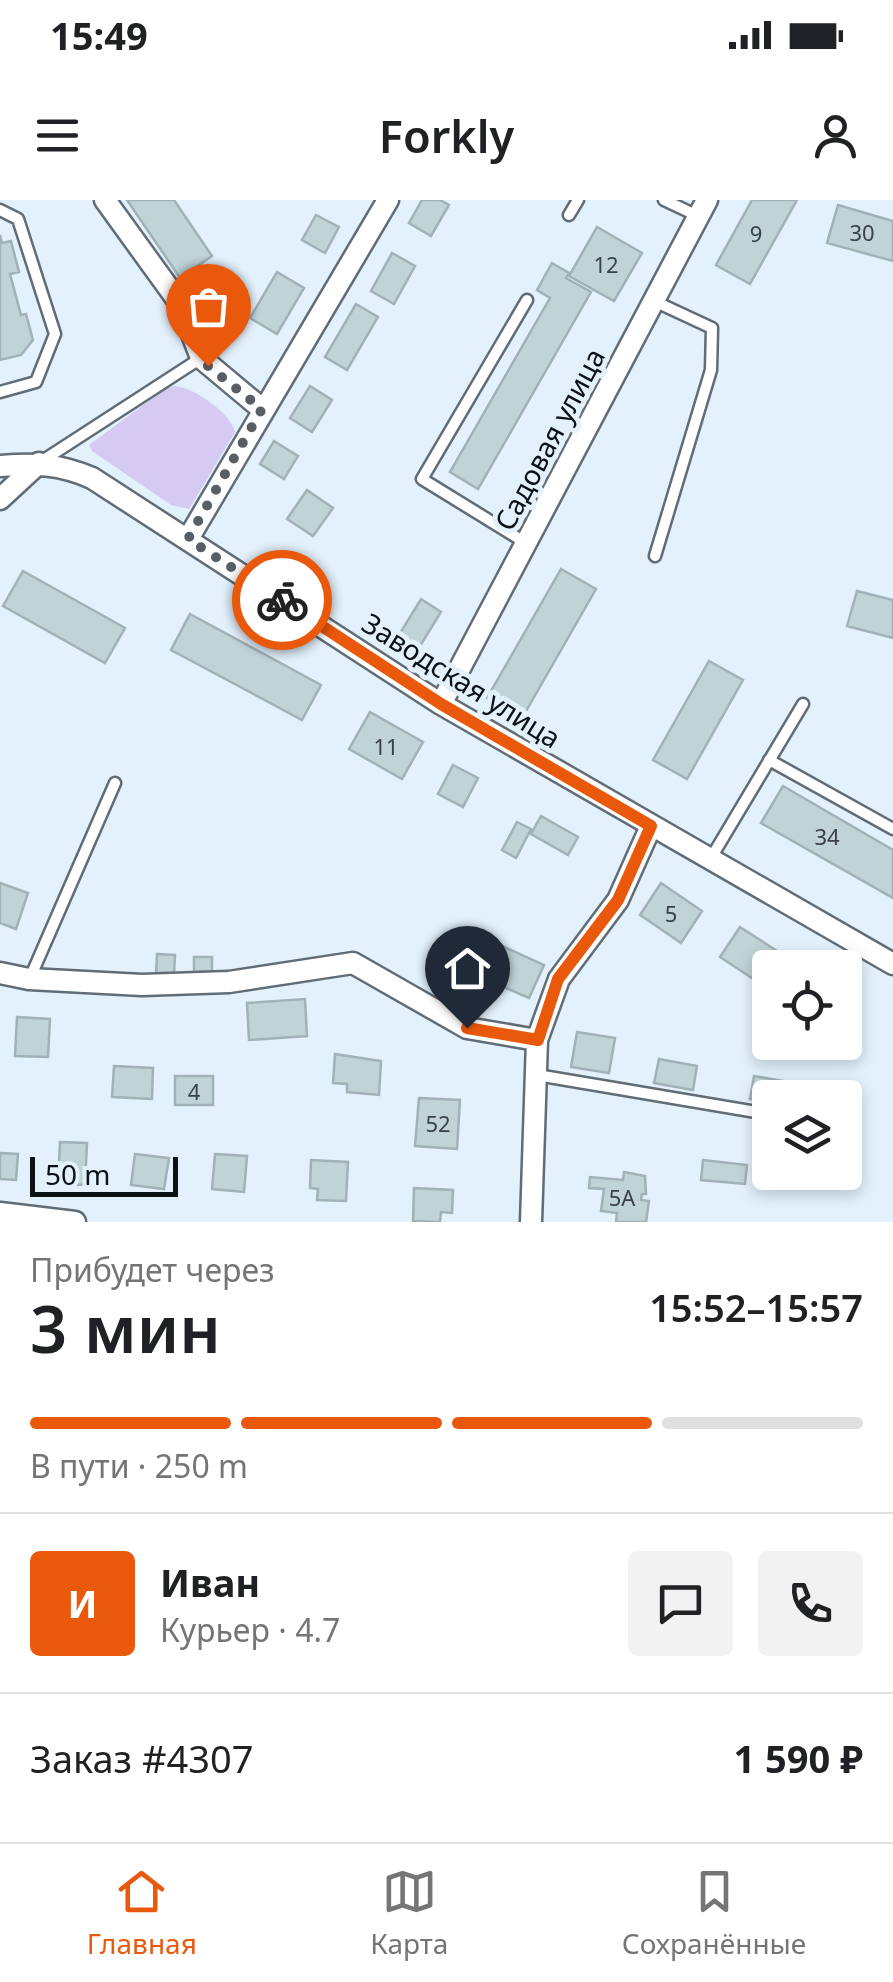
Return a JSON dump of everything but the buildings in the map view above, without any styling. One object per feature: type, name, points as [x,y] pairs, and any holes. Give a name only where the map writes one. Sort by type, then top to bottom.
[{"type":"street","points":[[105,200],[182,306],[201,358],[262,409]]},
{"type":"street","points":[[188,539],[388,200]]},
{"type":"street","name":"Садовая улица","points":[[441,704],[702,208]]},
{"type":"street","points":[[0,499],[40,463]]},
{"type":"street","name":"Заводская улица","points":[[0,466],[40,463],[65,467],[92,478],[441,704],[893,964]]},
{"type":"street","points":[[531,1222],[538,1040],[558,979],[618,900],[651,826]]},
{"type":"street","points":[[0,973],[30,979],[142,985],[229,982],[353,964],[467,1028],[538,1040]]},
{"type":"street","points":[[0,1213],[75,1222]]},
{"type":"lane","points":[[568,215],[578,200]]},
{"type":"lane","points":[[664,200],[702,208]]},
{"type":"lane","points":[[0,210],[18,218],[55,334],[36,382],[0,392]]},
{"type":"lane","points":[[526,543],[422,480],[527,300]]},
{"type":"lane","points":[[654,300],[712,328],[710,370],[655,556]]},
{"type":"lane","points":[[40,463],[201,358]]},
{"type":"lane","points":[[711,858],[803,704]]},
{"type":"lane","points":[[769,760],[893,829]]},
{"type":"lane","points":[[30,979],[115,782]]},
{"type":"lane","points":[[536,1074],[752,1111]]},
{"type":"shaded area","points":[[175,386],[211,403],[235,432],[189,509],[171,505],[92,451],[89,445],[165,389]]},
{"type":"way so far","points":[[208,366],[262,409],[188,539],[282,600]]},
{"type":"route","points":[[282,600],[441,704],[651,826],[618,900],[558,979],[538,1040],[467,1028]]}]
